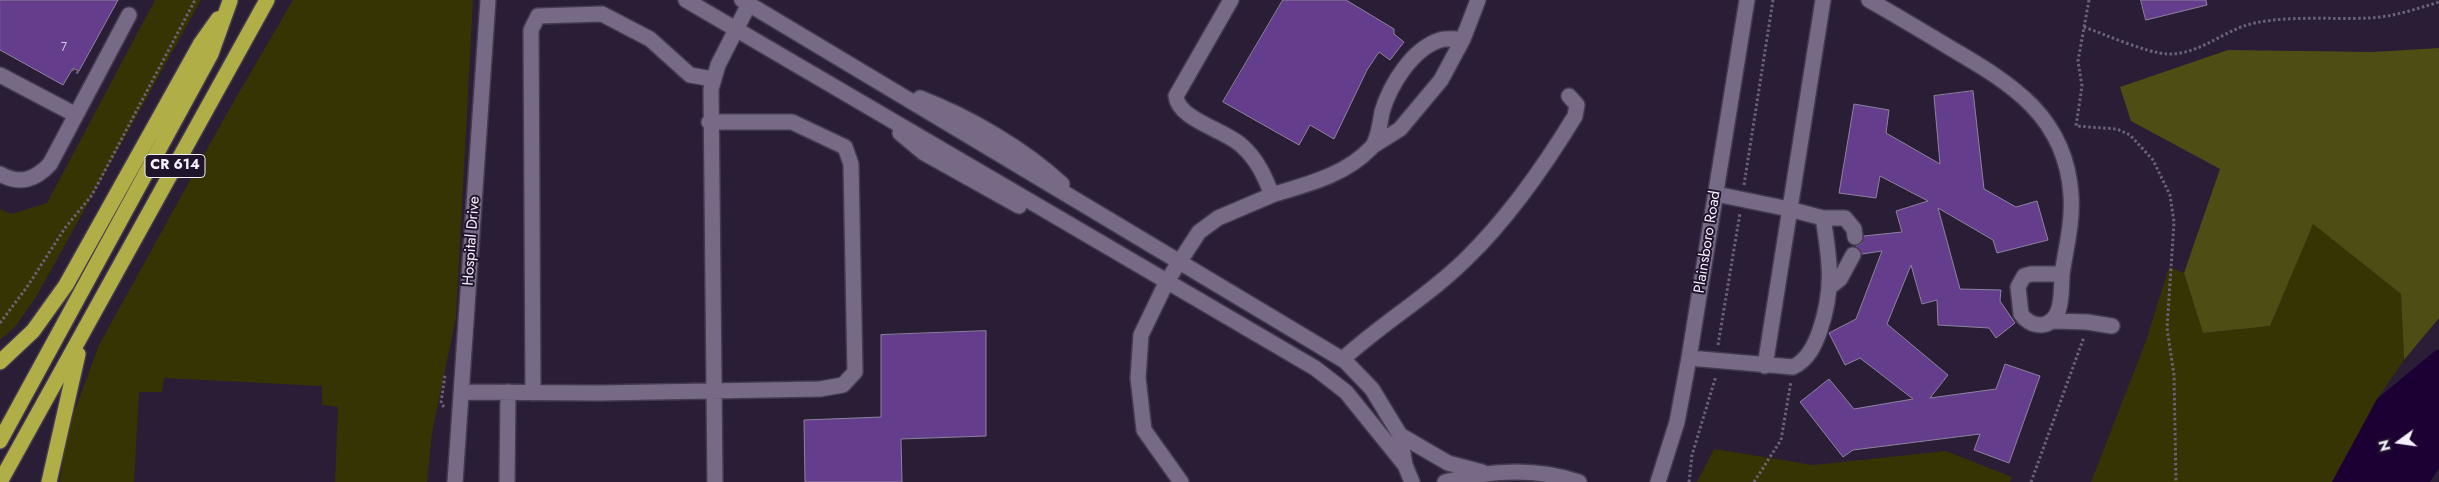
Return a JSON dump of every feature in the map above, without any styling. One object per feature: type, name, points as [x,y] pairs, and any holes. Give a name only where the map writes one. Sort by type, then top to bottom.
[{"type":"highway","name":"CR 614","points":[[84,332],[266,0]]},
{"type":"highway","points":[[0,362],[33,330],[66,285],[201,43],[230,1]]},
{"type":"highway","points":[[0,441],[211,54],[230,1]]},
{"type":"highway","points":[[0,482],[84,332]]},
{"type":"highway","points":[[49,482],[65,405],[84,332]]},
{"type":"street","name":"Hospital Drive","points":[[455,482],[488,0]]},
{"type":"street","points":[[686,0],[1315,368],[1346,392],[1405,464]]},
{"type":"street","points":[[1231,0],[1176,96],[1176,104],[1186,113],[1241,144],[1256,161],[1272,195]]},
{"type":"street","points":[[1181,482],[1144,430],[1138,378],[1141,334],[1167,280],[1199,232],[1218,218],[1272,195],[1347,169],[1373,146],[1400,129],[1441,80],[1463,39],[1478,0]]},
{"type":"street","name":"Plainsboro Road","points":[[1658,482],[1677,422],[1689,358],[1747,0]]},
{"type":"street","points":[[1765,366],[1823,0]]},
{"type":"street","points":[[1869,0],[2008,82],[2035,108],[2046,122],[2061,149],[2071,195],[2071,216],[2062,274],[2059,311],[2054,320]]},
{"type":"street","points":[[715,482],[710,89],[746,2],[1343,359],[1372,389],[1400,435],[1405,464],[1412,482]]},
{"type":"street","points":[[533,392],[531,30],[538,16],[602,14],[650,39],[690,76],[713,79]]},
{"type":"street","points":[[0,174],[17,181],[40,174],[50,164],[129,15]]},
{"type":"street","points":[[1373,146],[1383,109],[1396,84],[1421,50],[1441,40],[1463,39]]},
{"type":"street","points":[[0,75],[76,115]]},
{"type":"street","points":[[1343,359],[1368,336],[1418,300],[1466,259],[1511,211],[1576,116],[1576,105],[1569,96]]},
{"type":"street","points":[[461,392],[820,389],[843,384],[855,372],[851,164],[845,147],[792,122],[709,122]]},
{"type":"street","points":[[1716,194],[1823,218],[1845,218],[1854,229],[1855,237]]},
{"type":"street","points":[[1689,358],[1793,367],[1804,360],[1817,339],[1827,309],[1830,287],[1830,256],[1823,218]]},
{"type":"street","points":[[1830,287],[1840,279],[1853,255]]},
{"type":"street","points":[[2062,274],[2024,276],[2018,287],[2018,305],[2020,314],[2025,320],[2038,325],[2054,320],[2112,326]]},
{"type":"street","points":[[507,482],[508,392]]},
{"type":"street","points":[[1400,435],[1448,463],[1486,473]]},
{"type":"street","points":[[1445,482],[1486,473],[1527,470],[1561,476],[1579,482]]},
{"type":"path","points":[[0,323],[27,287],[65,228],[92,195],[196,0]]},
{"type":"path","points":[[1690,482],[1692,455],[1717,373],[1718,350],[1773,0]]},
{"type":"path","points":[[2089,0],[2078,61],[2082,86],[2076,126],[2117,129],[2130,135],[2153,160],[2170,195],[2174,222],[2167,328],[2174,375],[2178,462],[2176,482]]},
{"type":"path","points":[[2084,28],[2153,51],[2165,54],[2179,53],[2192,51],[2242,27],[2284,20],[2370,18],[2394,15],[2439,2]]},
{"type":"path","points":[[2031,482],[2086,330]]},
{"type":"path","points":[[1754,482],[1781,440],[1791,378]]},
{"type":"shaded area","points":[[155,0],[201,0],[36,297],[15,327],[0,340],[0,209],[11,214],[47,203]]},
{"type":"shaded area","points":[[293,0],[473,0],[456,317],[432,433],[427,482],[335,482],[338,407],[322,405],[322,386],[164,378],[162,392],[139,392],[134,482],[60,482],[66,434],[99,345],[226,115]]},
{"type":"shaded area","points":[[2439,48],[2439,318],[2404,360],[2401,294],[2313,224],[2270,326],[2203,333],[2184,273],[2220,169],[2131,121],[2120,87],[2228,50],[2373,52]]},
{"type":"shaded area","points":[[2312,223],[2401,294],[2404,360],[2377,399],[2332,482],[2091,482],[2146,341],[2169,267],[2184,273],[2203,333],[2270,326]]},
{"type":"shaded area","points":[[2436,350],[2439,350],[2439,468],[2430,482],[2332,482],[2377,399]]},
{"type":"shaded area","points":[[1714,449],[1813,465],[1946,451],[2012,477],[2010,482],[1697,482]]},
{"type":"building","points":[[0,0],[118,0],[79,71],[73,68],[63,85],[0,50]]},
{"type":"building","points":[[1283,0],[1346,0],[1394,29],[1394,34],[1404,42],[1390,60],[1379,52],[1367,70],[1334,139],[1310,125],[1299,145],[1223,102]]},
{"type":"building","points":[[2141,0],[2206,0],[2207,5],[2146,20]]},
{"type":"building","points":[[1973,91],[1984,189],[2016,207],[2037,201],[2048,240],[1997,253],[1993,240],[1938,208],[1960,289],[2001,290],[2000,301],[2015,323],[1996,338],[1989,328],[1938,325],[1937,300],[1922,304],[1911,265],[1887,324],[1948,375],[1930,398],[1996,389],[2005,364],[2040,376],[2009,463],[1974,450],[1980,434],[1853,450],[1843,457],[1800,402],[1829,379],[1854,409],[1913,399],[1860,358],[1845,365],[1829,333],[1856,319],[1882,251],[1862,254],[1856,246],[1861,244],[1864,236],[1902,232],[1896,211],[1928,201],[1880,176],[1876,198],[1839,193],[1854,104],[1889,110],[1886,133],[1940,164],[1934,96]]},
{"type":"building","points":[[986,331],[986,436],[901,439],[902,482],[805,482],[804,420],[881,417],[881,335]]}]
